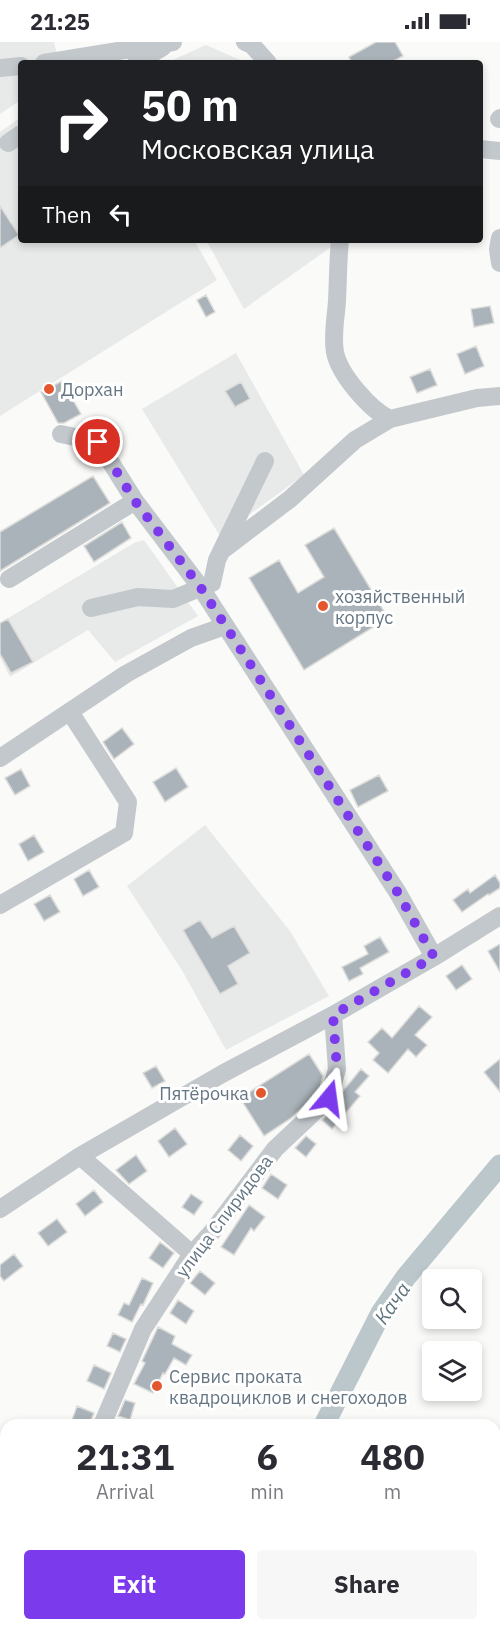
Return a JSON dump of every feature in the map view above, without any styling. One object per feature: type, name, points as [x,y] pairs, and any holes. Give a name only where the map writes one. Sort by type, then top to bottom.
[{"type":"street","points":[[62,60],[171,42]]},
{"type":"street","points":[[141,60],[171,42]]},
{"type":"street","points":[[252,43],[266,60]]},
{"type":"street","points":[[0,68],[18,66]]},
{"type":"street","points":[[483,149],[500,151]]},
{"type":"street","points":[[500,238],[498,249],[500,263]]},
{"type":"street","points":[[340,243],[335,353],[366,403],[390,419]]},
{"type":"street","points":[[224,549],[290,499],[355,440],[390,419],[477,398],[500,396]]},
{"type":"street","points":[[61,434],[98,442],[135,501],[201,588],[398,893],[434,957]]},
{"type":"street","points":[[91,608],[138,597],[173,599],[212,583],[217,560],[265,461]]},
{"type":"street","points":[[9,579],[135,501]]},
{"type":"street","points":[[0,758],[126,674],[191,638],[225,626]]},
{"type":"street","points":[[0,904],[124,833],[128,802],[70,712]]},
{"type":"street","points":[[0,1209],[80,1156],[222,1074],[333,1015],[500,916]]},
{"type":"street","name":"улица Спиридова","points":[[105,1419],[143,1329],[192,1254],[212,1232],[275,1149],[329,1098],[337,1069],[333,1015]]},
{"type":"street","points":[[80,1156],[192,1254]]},
{"type":"shaded area","points":[[0,42],[54,42],[58,60],[18,60],[18,102],[0,114]]},
{"type":"shaded area","points":[[206,45],[240,60],[173,60]]},
{"type":"shaded area","points":[[18,119],[18,243],[196,243],[217,280],[0,416],[0,132]]},
{"type":"shaded area","points":[[208,243],[332,243],[331,247],[244,309]]},
{"type":"shaded area","points":[[236,353],[304,475],[220,536],[142,409]]},
{"type":"shaded area","points":[[144,540],[198,616],[115,662],[88,630],[10,677],[0,657],[0,623],[134,543]]},
{"type":"shaded area","points":[[205,825],[290,931],[329,996],[226,1050],[183,972],[127,886]]},
{"type":"building","points":[[376,42],[395,42],[403,56],[396,60],[350,60],[349,57]]},
{"type":"building","points":[[0,206],[18,236],[0,248]]},
{"type":"building","points":[[206,295],[215,312],[206,317],[197,300]]},
{"type":"building","points":[[490,306],[494,323],[474,327],[471,309]]},
{"type":"building","points":[[476,346],[484,366],[465,374],[457,354]]},
{"type":"building","points":[[430,369],[437,385],[417,393],[410,377]]},
{"type":"building","points":[[62,381],[81,414],[64,423],[58,423],[41,392]]},
{"type":"building","points":[[241,382],[250,399],[235,407],[225,391]]},
{"type":"building","points":[[93,476],[110,503],[0,571],[0,532]]},
{"type":"building","points":[[122,522],[131,538],[94,562],[84,546]]},
{"type":"building","name":"хозяйственный корпус","points":[[334,528],[388,618],[304,670],[249,578],[279,560],[298,593],[324,577],[305,545]]},
{"type":"building","points":[[8,619],[33,662],[11,673],[0,654],[0,623]]},
{"type":"building","points":[[122,728],[134,744],[114,759],[103,742]]},
{"type":"building","points":[[176,768],[188,787],[165,802],[153,782]]},
{"type":"building","points":[[21,769],[30,786],[15,795],[5,778]]},
{"type":"building","points":[[379,775],[388,791],[358,807],[350,790]]},
{"type":"building","points":[[34,835],[44,852],[28,861],[19,844]]},
{"type":"building","points":[[89,870],[99,887],[83,896],[74,879]]},
{"type":"building","points":[[495,875],[500,888],[462,912],[453,900],[468,889],[470,893]]},
{"type":"building","points":[[50,895],[60,912],[44,921],[34,904]]},
{"type":"building","points":[[200,920],[212,938],[234,926],[250,953],[228,966],[238,984],[220,994],[183,930]]},
{"type":"building","points":[[380,937],[389,952],[360,968],[363,974],[349,981],[342,967],[368,954],[364,946]]},
{"type":"building","points":[[500,944],[500,972],[488,951]]},
{"type":"building","points":[[462,965],[472,979],[456,990],[446,976]]},
{"type":"building","points":[[419,1006],[432,1017],[415,1035],[427,1045],[416,1057],[408,1049],[388,1073],[373,1060],[379,1053],[368,1042],[382,1028],[392,1038]]},
{"type":"building","points":[[309,1054],[323,1076],[319,1092],[290,1119],[264,1136],[240,1098]]},
{"type":"building","points":[[500,1059],[500,1092],[484,1072]]},
{"type":"building","points":[[156,1066],[165,1081],[152,1088],[143,1073]]},
{"type":"building","points":[[361,1069],[369,1076],[355,1092],[360,1096],[332,1129],[322,1120],[337,1106],[343,1091]]},
{"type":"building","points":[[175,1128],[187,1144],[169,1157],[158,1141]]},
{"type":"building","points":[[240,1135],[253,1146],[241,1161],[228,1150]]},
{"type":"building","points":[[306,1136],[316,1144],[306,1157],[295,1148]]},
{"type":"building","points":[[136,1155],[147,1171],[129,1184],[116,1170]]},
{"type":"building","points":[[271,1174],[287,1185],[278,1199],[262,1188]]},
{"type":"building","points":[[94,1190],[103,1202],[85,1216],[76,1204]]},
{"type":"building","points":[[191,1194],[203,1202],[194,1215],[182,1207]]},
{"type":"building","points":[[249,1205],[265,1217],[254,1231],[251,1228],[234,1255],[221,1247]]},
{"type":"building","points":[[57,1219],[67,1232],[48,1246],[38,1233]]},
{"type":"building","points":[[160,1242],[174,1253],[163,1268],[149,1258]]},
{"type":"building","points":[[14,1254],[23,1266],[4,1281],[0,1276],[0,1265]]},
{"type":"building","points":[[200,1271],[215,1283],[205,1295],[190,1283]]},
{"type":"building","points":[[142,1278],[153,1283],[132,1322],[118,1315],[124,1303],[129,1305]]},
{"type":"building","points":[[178,1300],[194,1311],[186,1324],[170,1313]]},
{"type":"building","points":[[158,1327],[175,1336],[172,1344],[192,1355],[186,1365],[174,1358],[153,1393],[134,1384],[145,1363],[142,1361]]},
{"type":"building","points":[[113,1333],[126,1339],[120,1352],[107,1346]]},
{"type":"building","points":[[94,1365],[111,1373],[104,1389],[87,1381]]},
{"type":"building","points":[[125,1400],[135,1403],[130,1419],[118,1416]]},
{"type":"building","points":[[77,1406],[94,1413],[92,1419],[72,1419]]},
{"type":"waterway","name":"Кача","points":[[327,1419],[381,1313],[406,1277],[500,1165]]},
{"type":"place","name":"Дорхан","points":[[49,389]]},
{"type":"place","name":"хозяйственный корпус","points":[[323,606]]},
{"type":"place","name":"Пятёрочка","points":[[261,1093]]},
{"type":"place","name":"Сервис проката квадроциклов и снегоходов","points":[[157,1386]]},
{"type":"route","points":[[98,442],[135,501],[201,588],[398,893],[434,957],[333,1015],[337,1069],[329,1098]]}]
